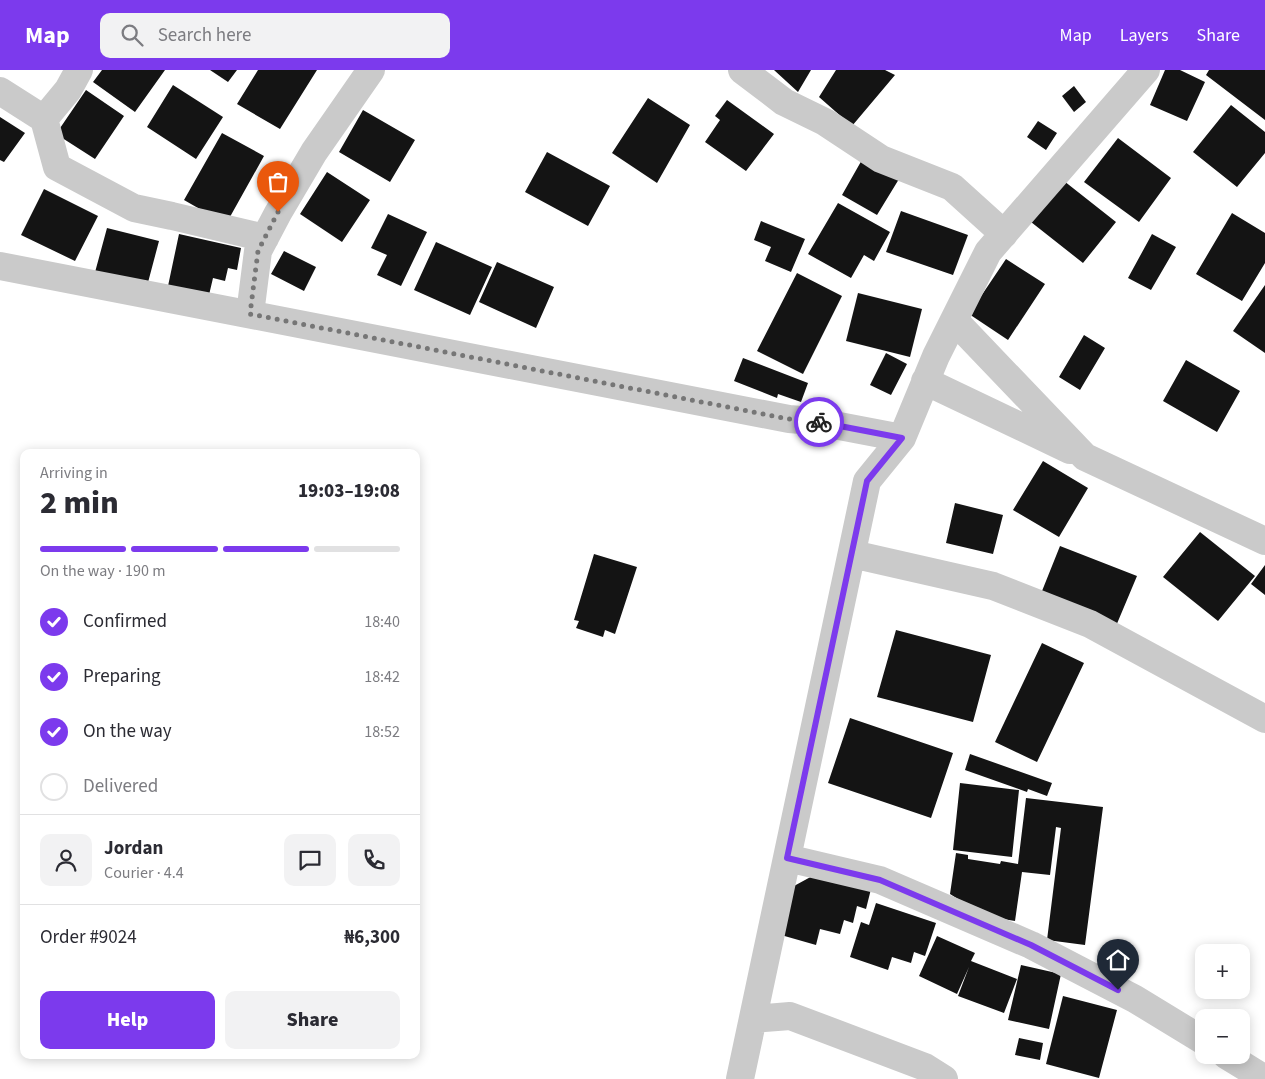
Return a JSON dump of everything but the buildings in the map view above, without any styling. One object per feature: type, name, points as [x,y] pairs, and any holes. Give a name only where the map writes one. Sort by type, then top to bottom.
[{"type":"street","points":[[44,119],[68,90],[79,70]]},
{"type":"street","points":[[250,314],[258,251],[314,152],[371,70]]},
{"type":"street","points":[[742,70],[784,102],[825,122],[881,159],[952,187],[1004,234]]},
{"type":"street","points":[[740,1079],[867,481],[902,438],[925,381],[988,252],[1146,70]]},
{"type":"street","points":[[0,91],[44,119],[57,167],[134,208],[265,238]]},
{"type":"street","points":[[0,266],[789,419],[813,421],[902,438]]},
{"type":"street","points":[[954,320],[1085,456]]},
{"type":"street","points":[[925,381],[1265,541]]},
{"type":"street","points":[[852,554],[994,586],[1082,621],[1265,719]]},
{"type":"street","points":[[787,858],[880,880],[1031,945],[1135,999],[1195,1036]]},
{"type":"street","points":[[753,1019],[790,1016],[925,1067],[944,1079]]},
{"type":"street","points":[[1241,1064],[1265,1079]]},
{"type":"way so far","points":[[278,212],[258,251],[250,314],[789,419],[819,422]]},
{"type":"route","points":[[819,422],[902,438],[867,481],[787,858],[880,880],[1031,945],[1118,990]]}]
